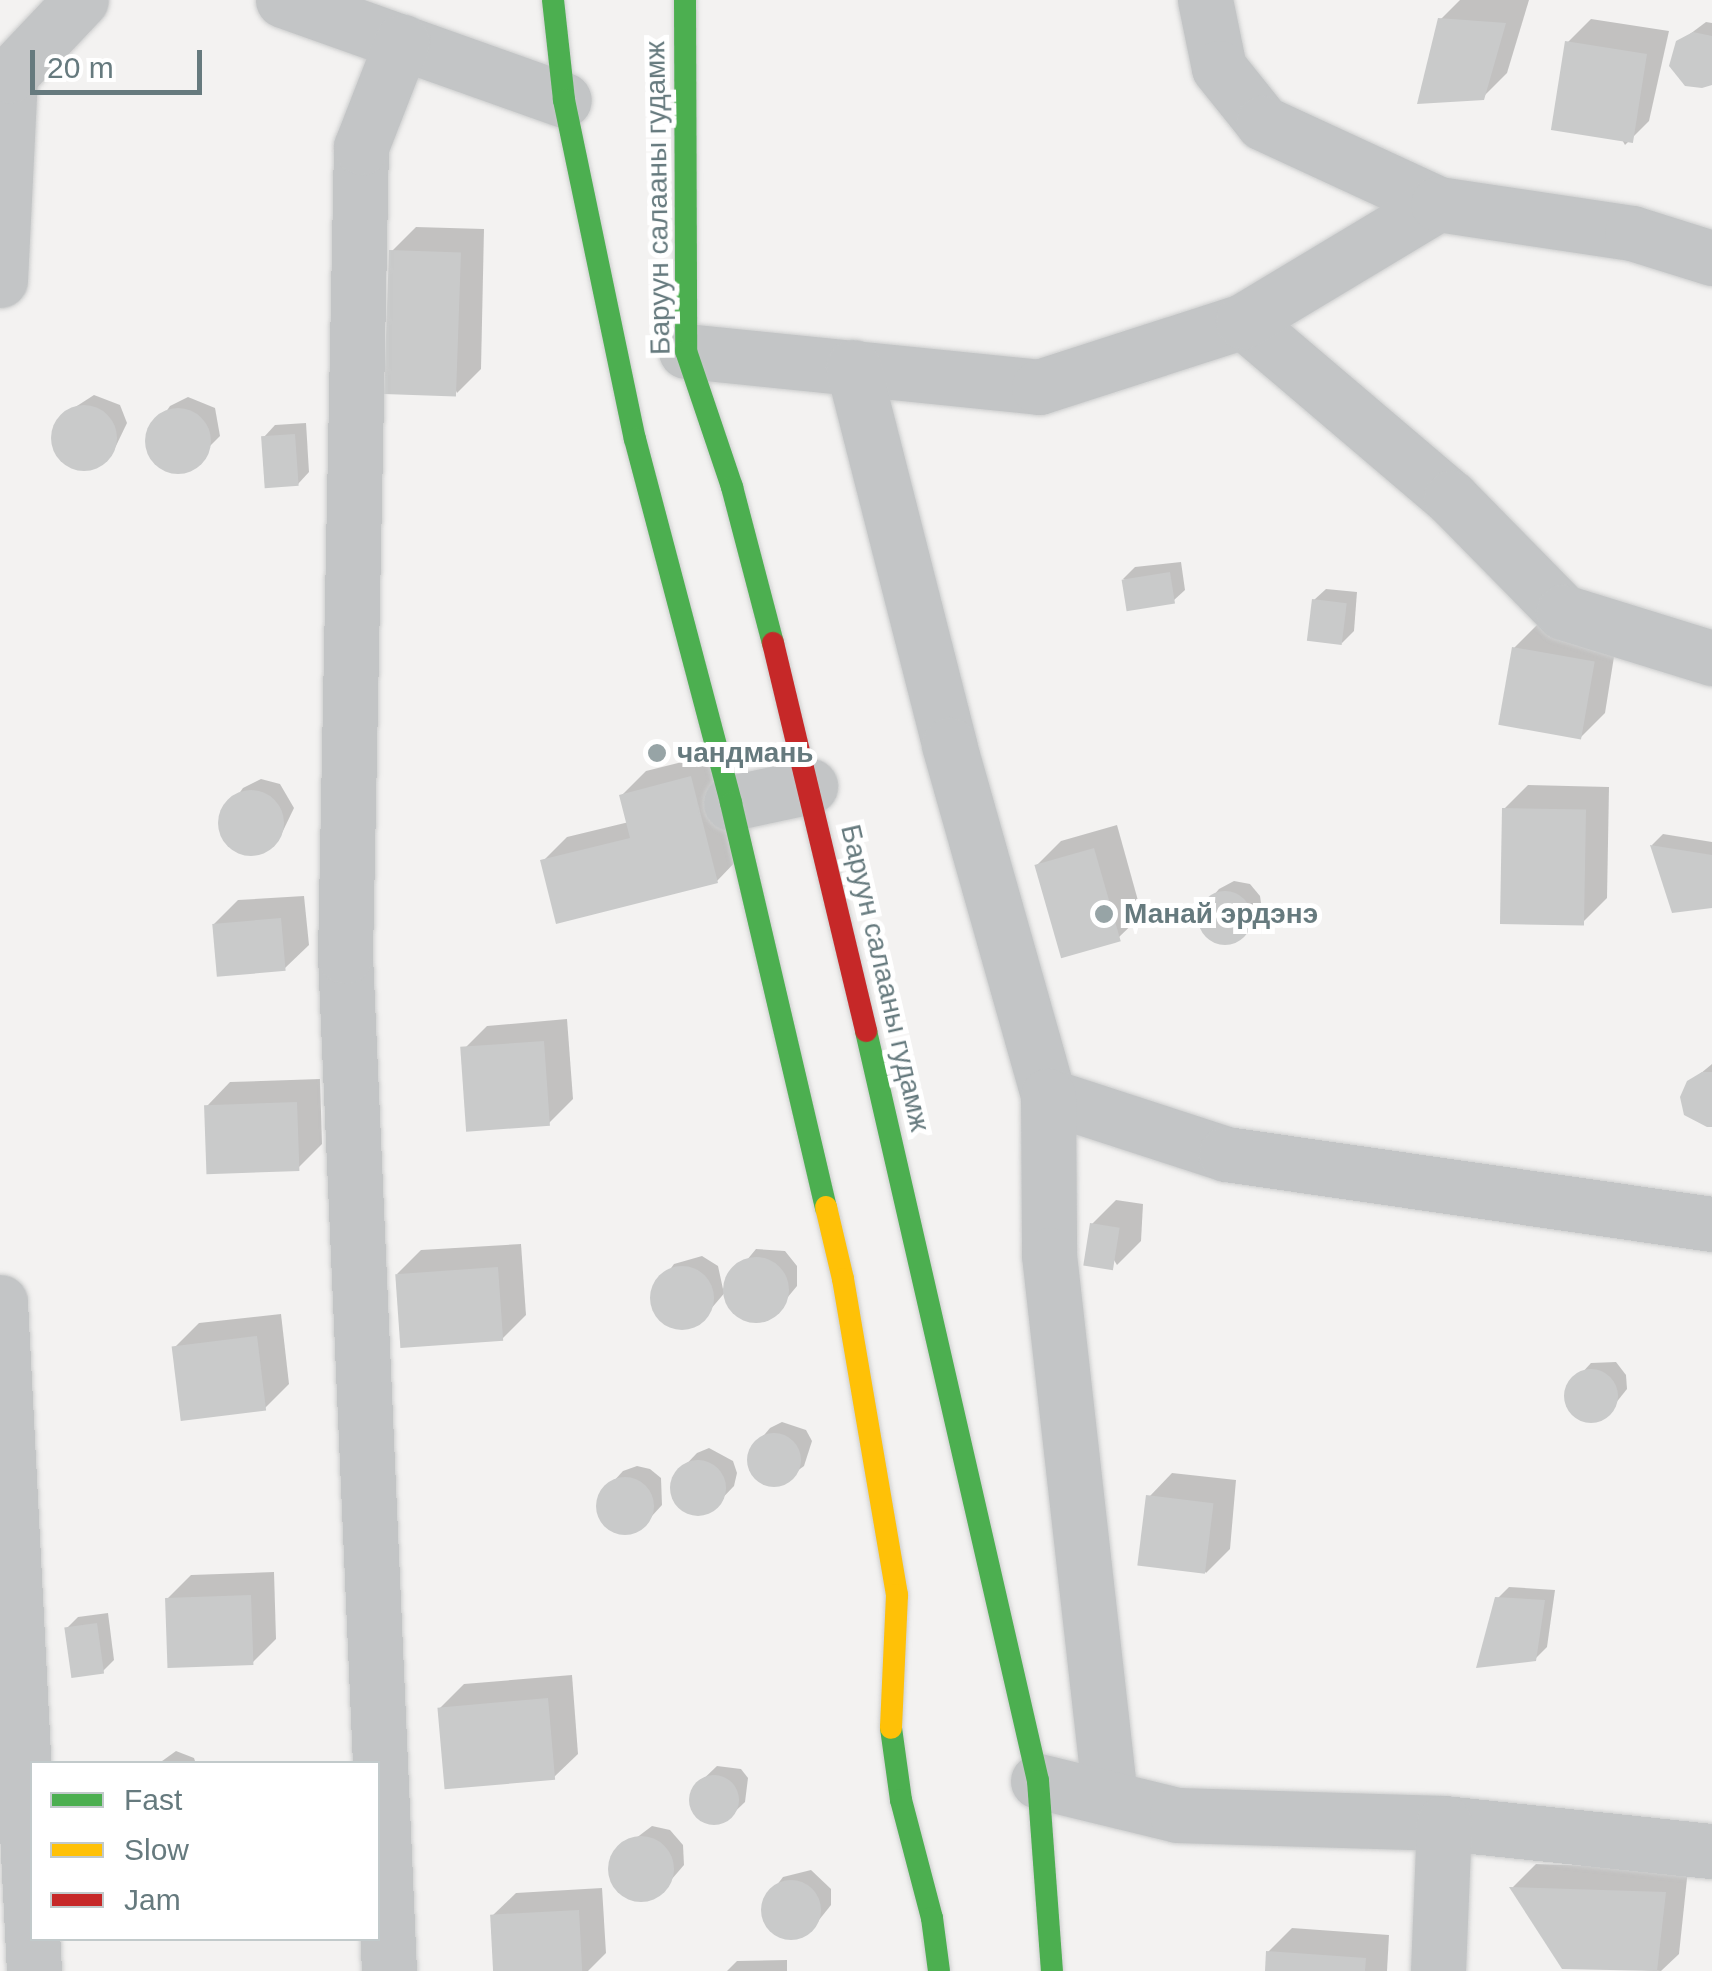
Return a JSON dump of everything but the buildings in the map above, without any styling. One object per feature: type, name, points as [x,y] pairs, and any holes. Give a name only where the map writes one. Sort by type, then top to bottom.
[{"type":"main road","points":[[554,0],[564,100],[635,439],[731,802],[843,1279],[897,1596],[889,1712],[902,1800],[932,1918],[939,1971]]},
{"type":"main road","name":"Баруун салааны гудамж","points":[[685,0],[686,350],[732,486],[810,786],[1038,1781],[1052,1971]]},
{"type":"street","points":[[0,280],[10,75],[80,0]]},
{"type":"street","points":[[283,0],[564,100]]},
{"type":"street","points":[[1205,0],[1219,68],[1263,123],[1438,204],[1632,233],[1712,258]]},
{"type":"street","points":[[380,1761],[345,956],[362,147],[402,42]]},
{"type":"street","points":[[686,350],[1039,387],[1243,321],[1438,204]]},
{"type":"street","points":[[1243,321],[1452,498],[1563,612],[1712,658]]},
{"type":"street","points":[[853,366],[949,746],[1048,1096],[1049,1255],[1110,1798]]},
{"type":"street","points":[[731,802],[810,786]]},
{"type":"street","points":[[1048,1096],[1226,1154],[1712,1224]]},
{"type":"street","points":[[0,1302],[30,1892]]},
{"type":"street","points":[[380,1763],[389,1971]]},
{"type":"street","points":[[1038,1781],[1177,1815],[1444,1823],[1712,1851]]},
{"type":"street","points":[[1438,1971],[1444,1823]]},
{"type":"street","points":[[32,1941],[34,1971]]},
{"type":"traffic: fast","points":[[553,0],[564,100],[635,439],[731,803],[826,1207]]},
{"type":"traffic: fast","points":[[685,0],[686,351],[732,487],[773,643]]},
{"type":"traffic: fast","points":[[866,1031],[1038,1781],[1052,1971]]},
{"type":"traffic: fast","points":[[891,1728],[901,1800],[932,1918],[939,1971]]},
{"type":"traffic: slow","points":[[826,1207],[843,1279],[897,1595],[891,1728]]},
{"type":"traffic: jam","points":[[773,643],[866,1031]]},
{"type":"place","name":"чандмань","points":[[657,753]]},
{"type":"place","name":"Манай эрдэнэ","points":[[1104,914]]}]
